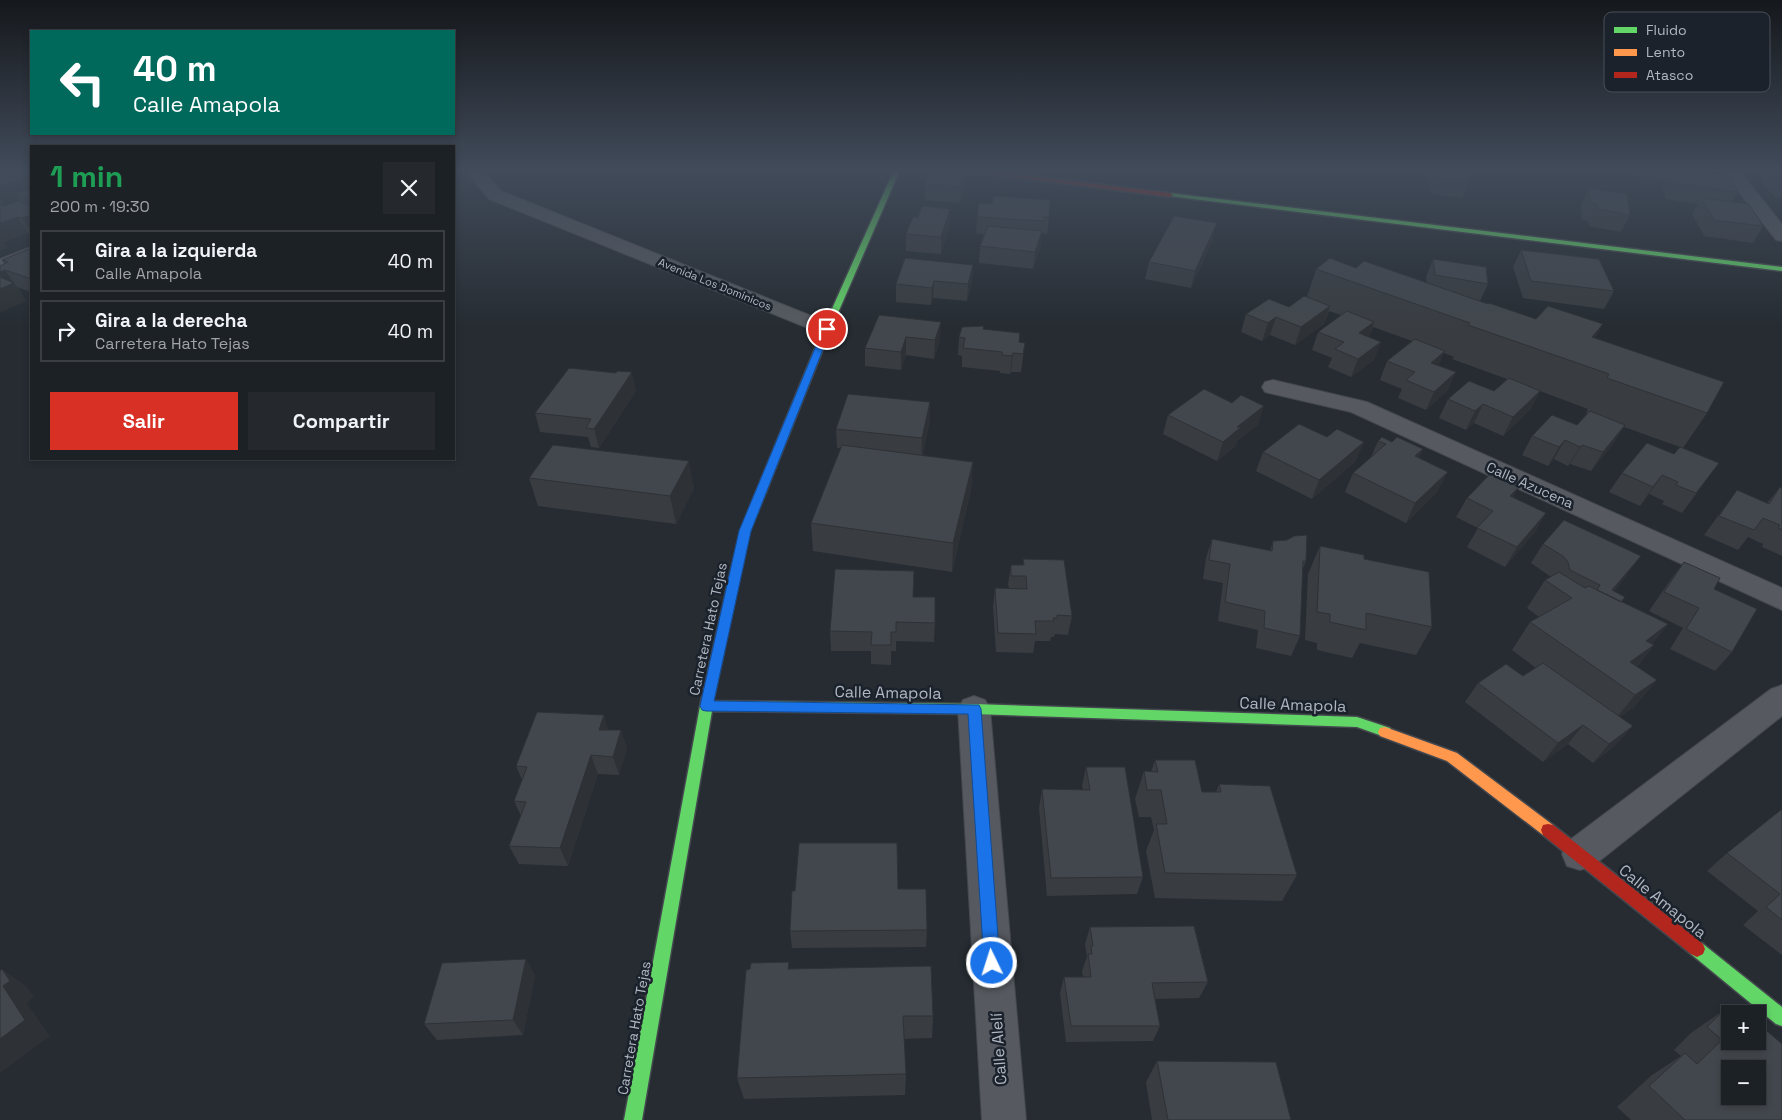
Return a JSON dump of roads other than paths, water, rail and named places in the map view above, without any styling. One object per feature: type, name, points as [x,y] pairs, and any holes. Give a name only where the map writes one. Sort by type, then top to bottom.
[{"type":"street","name":"Avenida Los Dominicos","points":[[563,222],[827,329]]},
{"type":"street","name":"Carretera Hato Tejas","points":[[633,1120],[706,706],[745,531],[827,329],[874,222]]},
{"type":"street","points":[[1393,222],[1782,269]]},
{"type":"street","points":[[1771,222],[1782,236]]},
{"type":"street","points":[[0,266],[30,252]]},
{"type":"street","name":"Calle Azucena","points":[[1272,387],[1359,407],[1782,600]]},
{"type":"street","points":[[1580,854],[1782,698]]},
{"type":"street","name":"Calle Amapola","points":[[706,706],[974,709],[1357,722],[1452,757],[1580,854],[1782,1018]]},
{"type":"street","name":"Calle Alelí","points":[[974,709],[1004,1120]]}]
